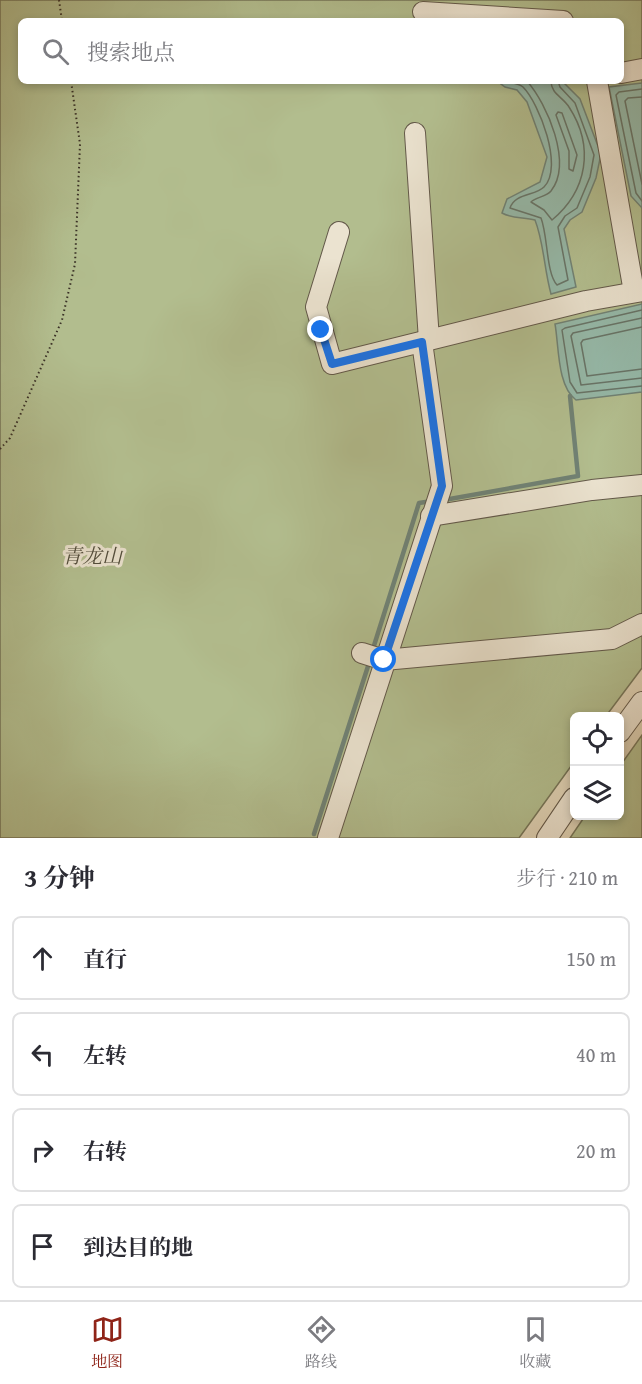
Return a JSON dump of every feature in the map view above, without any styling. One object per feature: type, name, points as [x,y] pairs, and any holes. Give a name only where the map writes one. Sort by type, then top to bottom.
[{"type":"street","points":[[423,12],[516,18]]},
{"type":"street","points":[[624,72],[642,69]]},
{"type":"street","points":[[339,232],[316,307],[332,364],[586,301],[638,292],[598,84]]},
{"type":"street","points":[[328,838],[442,486],[425,341],[415,133]]},
{"type":"street","points":[[431,516],[592,490],[642,485]]},
{"type":"street","points":[[362,653],[384,660],[612,639],[642,624]]},
{"type":"street","points":[[624,727],[642,702]]},
{"type":"street","points":[[547,838],[570,804]]},
{"type":"path","points":[[59,0],[62,18]]},
{"type":"path","points":[[0,449],[10,438],[62,320],[75,264],[80,144],[71,84]]},
{"type":"green space","name":"青龙山","points":[[0,0],[642,0],[642,668],[609,712],[570,712],[570,768],[519,838],[0,838]]},
{"type":"green space","points":[[642,735],[642,838],[570,838],[582,820],[624,820],[624,760]]},
{"type":"water","points":[[642,83],[642,208],[631,196],[609,87]]},
{"type":"water","points":[[501,84],[565,84],[580,99],[601,154],[596,178],[582,212],[570,220],[564,229],[576,287],[551,294],[535,220],[502,213],[507,199],[540,182],[547,157],[527,102],[517,90]]},
{"type":"water","points":[[642,304],[642,392],[576,400],[570,394],[562,376],[555,324]]},
{"type":"waterway","points":[[444,500],[578,476],[570,396]]},
{"type":"waterway","points":[[372,652],[419,503],[432,501]]},
{"type":"waterway","points":[[314,834],[370,660]]},
{"type":"route","points":[[321,330],[332,364],[422,342],[442,486],[384,660]]}]
